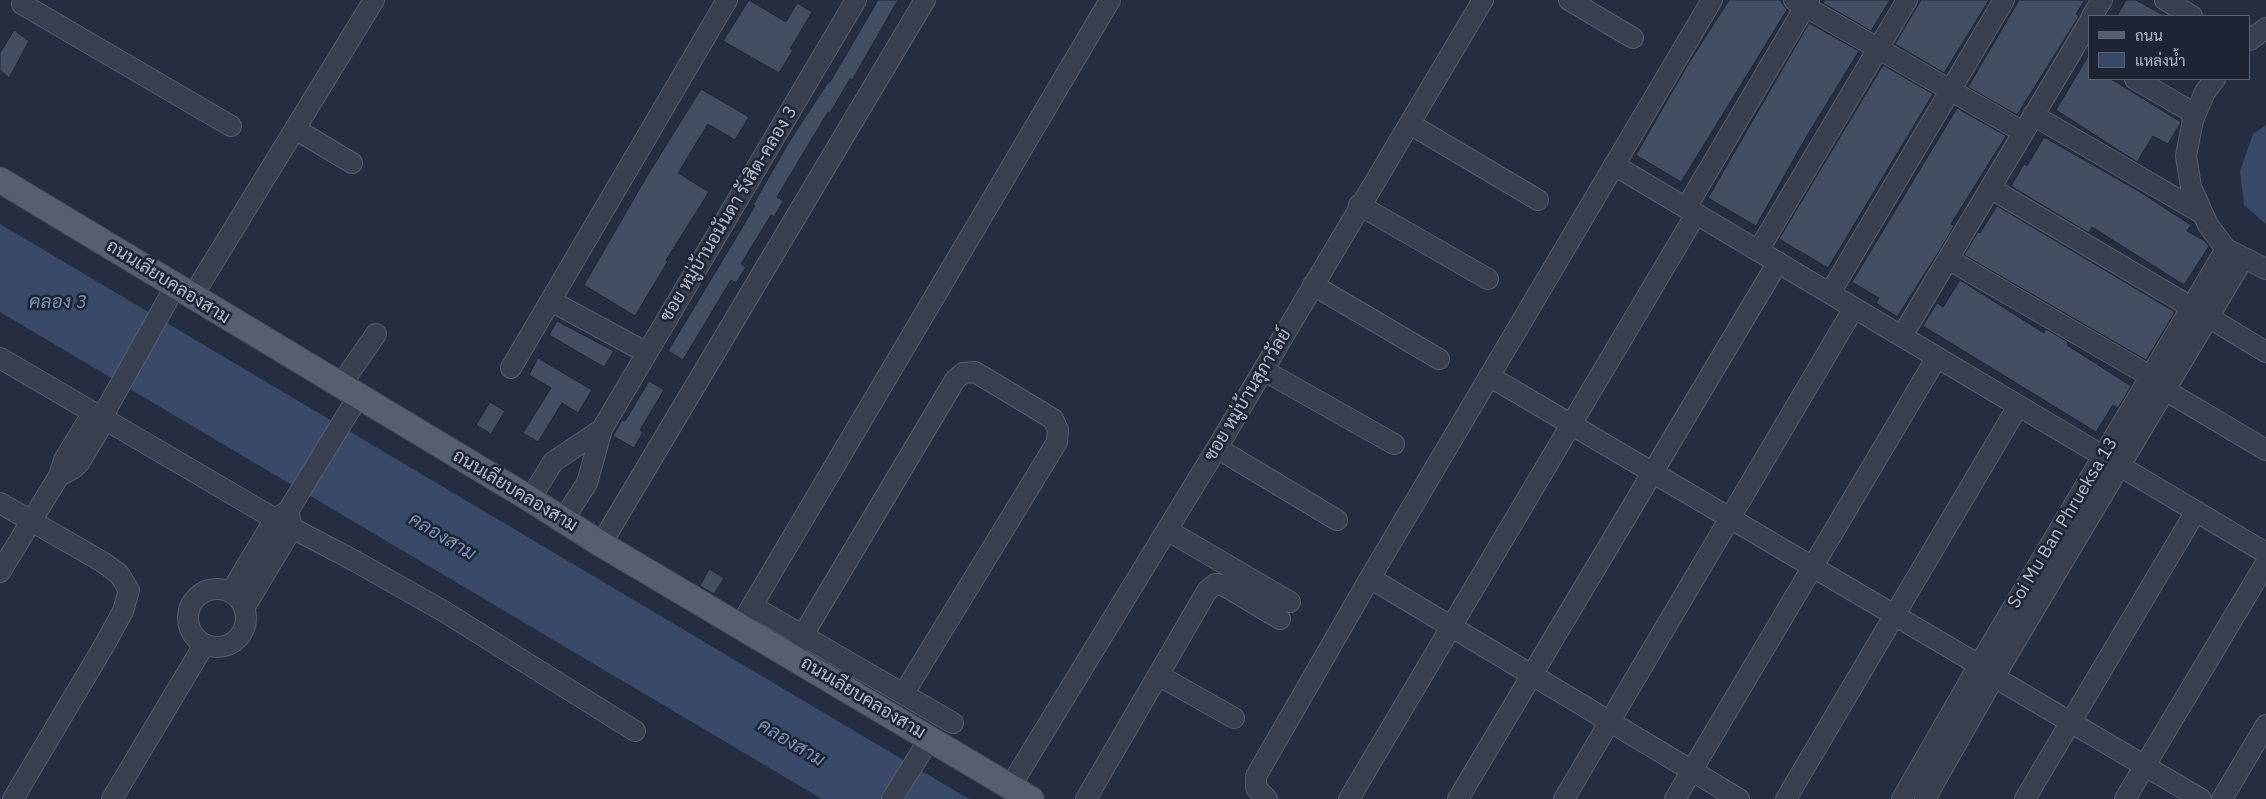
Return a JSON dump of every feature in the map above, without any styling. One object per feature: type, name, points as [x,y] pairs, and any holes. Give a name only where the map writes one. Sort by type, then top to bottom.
[{"type":"main road","name":"ถนนเลียบคลองสาม","points":[[0,180],[177,297],[349,391],[530,499],[601,544],[746,616],[798,646],[930,738],[1021,793]]},
{"type":"street","points":[[0,572],[59,476],[74,468],[104,410],[177,297],[296,129],[374,0]]},
{"type":"street","points":[[511,368],[727,0]]},
{"type":"street","name":"ซอย หมู่บ้านอนันดา รังสิต-คลอง 3","points":[[563,520],[587,483],[602,429],[856,0]]},
{"type":"street","points":[[601,544],[925,0]]},
{"type":"street","points":[[746,616],[1110,0]]},
{"type":"street","name":"ซอย หมู่บ้านสุภาวัลย์","points":[[1021,793],[1167,530],[1483,0]]},
{"type":"street","points":[[1569,0],[1633,38]]},
{"type":"street","points":[[1267,799],[1256,788],[1256,776],[1370,578],[1712,0]]},
{"type":"street","points":[[1758,251],[1907,0]]},
{"type":"street","points":[[1830,293],[2004,0]]},
{"type":"street","points":[[2093,15],[2102,0]]},
{"type":"street","points":[[2165,0],[2190,15]]},
{"type":"street","points":[[1349,799],[1571,425],[1691,211],[1803,2],[1950,91],[2028,124],[2203,214]]},
{"type":"street","points":[[22,4],[231,126]]},
{"type":"street","points":[[2251,39],[2266,28]]},
{"type":"street","points":[[1902,336],[2028,124],[2083,48],[2088,29]]},
{"type":"street","points":[[2137,80],[2196,114]]},
{"type":"street","points":[[2214,80],[2205,92],[2196,114],[2186,156],[2191,187],[2208,225],[2234,254],[2266,269]]},
{"type":"street","points":[[1410,124],[1538,200]]},
{"type":"street","points":[[296,129],[352,163]]},
{"type":"street","points":[[1614,165],[2266,553]]},
{"type":"street","points":[[1990,188],[2266,352]]},
{"type":"street","points":[[1360,205],[1488,279]]},
{"type":"street","name":"Soi Mu Ban Phrueksa 13","points":[[1902,799],[1986,671],[2234,254]]},
{"type":"street","points":[[1948,259],[2158,383],[2266,450]]},
{"type":"street","points":[[1458,799],[1778,262]]},
{"type":"street","points":[[1313,286],[1439,359]]},
{"type":"street","points":[[552,301],[647,353]]},
{"type":"street","points":[[1564,799],[1854,308]]},
{"type":"street","points":[[244,608],[287,515],[340,423],[349,391],[376,334]]},
{"type":"street","points":[[1675,799],[1937,357]]},
{"type":"street","points":[[0,358],[104,410],[287,515],[355,560],[445,612],[636,731]]},
{"type":"street","points":[[1263,370],[1394,444]]},
{"type":"street","points":[[904,694],[1056,442],[1058,430],[1053,419],[975,372],[963,373],[955,380],[798,646],[904,694],[953,723]]},
{"type":"street","points":[[1489,376],[2201,799]]},
{"type":"street","points":[[1786,799],[2018,406]]},
{"type":"street","name":"ซอย หมู่บ้านอนันดา รังสิต-คลอง 3","points":[[530,499],[553,462],[602,429]]},
{"type":"street","points":[[1217,448],[1337,520]]},
{"type":"street","points":[[0,503],[102,561],[119,574],[129,590],[123,611],[105,644],[12,799]]},
{"type":"street","points":[[2025,799],[2196,511]]},
{"type":"street","points":[[230,592],[287,515]]},
{"type":"street","points":[[1086,799],[1206,591],[1215,584],[1223,585],[1285,611],[1167,530]]},
{"type":"street","points":[[2125,799],[2266,563]]},
{"type":"street","points":[[1370,578],[1739,799]]},
{"type":"street","points":[[210,589],[221,589],[230,592],[239,598],[244,608],[245,627],[240,636],[224,647],[214,648],[204,645],[196,639],[189,625],[189,610],[194,600],[201,593],[210,589]]},
{"type":"street","points":[[112,799],[204,645]]},
{"type":"street","name":"Soi Mu Ban Phrueksa 13","points":[[1925,799],[1986,671]]},
{"type":"street","points":[[1158,675],[1234,718]]},
{"type":"street","points":[[2222,799],[2266,725]]},
{"type":"street","points":[[892,799],[930,738]]},
{"type":"water","points":[[2266,125],[2266,224],[2244,205],[2240,171],[2253,134]]},
{"type":"water","name":"คลอง 3","points":[[0,224],[969,799],[822,799],[0,312]]},
{"type":"building","points":[[749,0],[786,22],[797,3],[812,12],[790,49],[793,50],[779,73],[723,41]]},
{"type":"building","points":[[878,0],[898,0],[852,80],[850,79],[830,113],[828,112],[777,197],[783,201],[774,217],[771,215],[741,264],[746,267],[736,283],[731,280],[683,360],[668,351],[755,206],[753,205],[789,142],[830,82]]},
{"type":"building","points":[[1729,0],[1780,0],[1787,10],[1681,182],[1636,155],[1687,66]]},
{"type":"building","points":[[1825,0],[1890,0],[1871,31],[1823,3]]},
{"type":"building","points":[[1921,0],[1989,0],[1944,73],[1895,44]]},
{"type":"building","points":[[2019,0],[2085,0],[2076,14],[2079,16],[2017,115],[1968,87]]},
{"type":"building","points":[[2126,0],[2136,0],[2163,15],[2118,15]]},
{"type":"building","points":[[1809,23],[1859,51],[1808,134],[1756,226],[1708,198]]},
{"type":"building","points":[[14,30],[29,41],[9,78],[0,70],[0,53]]},
{"type":"building","points":[[2088,56],[2088,80],[2113,80],[2181,122],[2168,144],[2153,136],[2137,162],[2056,110]]},
{"type":"building","points":[[1883,65],[1933,94],[1828,268],[1779,239]]},
{"type":"building","points":[[701,89],[749,117],[735,140],[708,124],[678,173],[709,192],[666,260],[668,261],[635,316],[584,285],[647,176]]},
{"type":"building","points":[[1957,108],[2006,136],[1951,224],[1954,226],[1943,245],[1897,317],[1876,303],[1879,298],[1852,282]]},
{"type":"building","points":[[2044,137],[2140,192],[2191,225],[2187,231],[2205,241],[2209,246],[2184,285],[2092,227],[2089,233],[2011,186],[2024,164],[2027,166]]},
{"type":"building","points":[[1997,206],[2175,312],[2146,360],[1964,255]]},
{"type":"building","points":[[1960,280],[2044,333],[2046,329],[2068,342],[2067,345],[2131,386],[2118,408],[2113,405],[2096,432],[1923,326],[1937,303],[1943,307]]},
{"type":"building","points":[[557,321],[614,351],[604,367],[549,335]]},
{"type":"building","points":[[538,358],[592,390],[578,413],[562,403],[538,442],[523,433],[551,388],[529,375]]},
{"type":"building","points":[[649,381],[664,390],[640,430],[643,432],[634,448],[613,436],[622,420],[625,421]]},
{"type":"building","points":[[490,402],[505,411],[491,434],[476,425]]},
{"type":"building","points":[[709,569],[724,578],[714,594],[700,586]]},
{"type":"water label","name":"คลองสาม","points":[[442,537]]},
{"type":"water label","name":"คลองสาม","points":[[791,743]]}]
